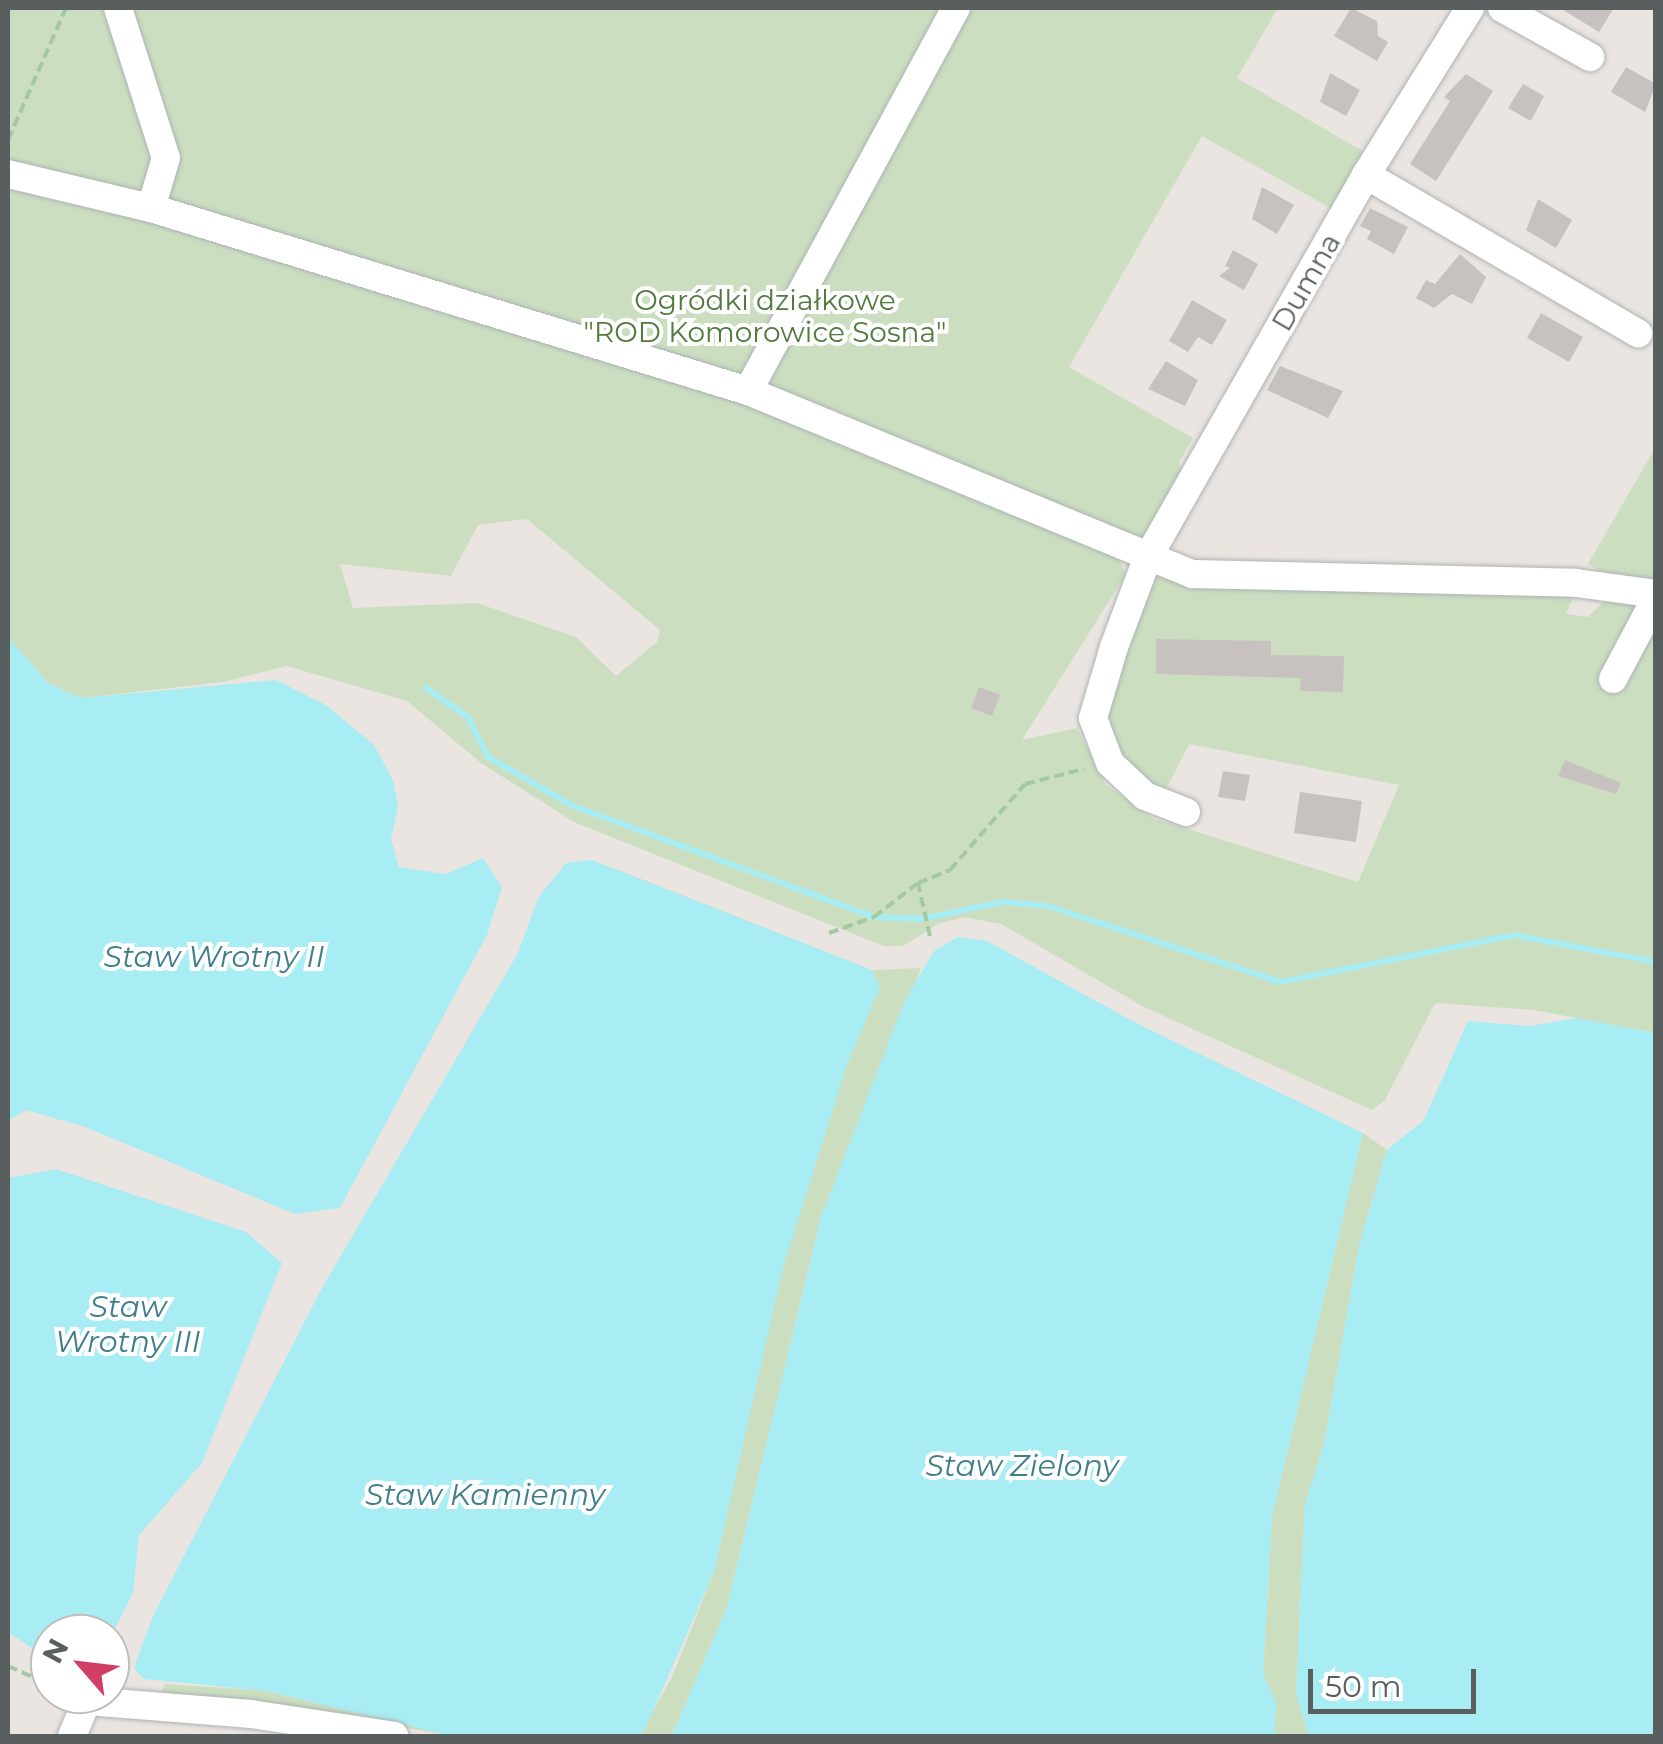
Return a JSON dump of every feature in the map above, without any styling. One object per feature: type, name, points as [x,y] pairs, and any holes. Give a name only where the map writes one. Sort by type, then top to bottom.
[{"type":"street","points":[[118,8],[166,158],[151,208]]},
{"type":"street","points":[[748,391],[956,8]]},
{"type":"street","name":"Dumna","points":[[1110,762],[1093,718],[1147,560],[1366,175],[1470,8]]},
{"type":"street","points":[[1502,8],[1590,57]]},
{"type":"street","points":[[8,174],[151,208],[748,391],[1147,560],[1192,574],[1576,582],[1656,596],[1613,679]]},
{"type":"street","points":[[1366,175],[1638,333]]},
{"type":"street","points":[[1110,762],[1146,796],[1186,812]]},
{"type":"street","points":[[72,1736],[88,1700],[251,1714],[394,1736]]},
{"type":"path","points":[[8,140],[66,8]]},
{"type":"path","points":[[829,932],[874,917],[918,883],[950,870],[1025,784],[1110,762]]},
{"type":"path","points":[[918,883],[930,936]]},
{"type":"green space","name":"Ogródki działkowe \"ROD Komorowice Sosna\"","points":[[8,8],[1278,8],[1237,78],[1366,153],[1334,210],[1202,136],[1069,367],[1193,438],[1179,462],[1182,478],[1149,535],[1124,539],[1115,552],[1126,574],[1022,740],[1077,728],[1106,785],[1152,818],[1358,882],[1399,785],[1189,744],[1163,795],[1112,759],[1101,716],[1152,573],[1191,585],[1576,591],[1566,614],[1588,617],[1609,596],[1612,577],[1588,564],[1655,448],[1655,1033],[1534,1010],[1435,1003],[1385,1100],[1372,1110],[1144,1007],[1001,924],[965,917],[940,923],[903,946],[884,946],[574,822],[481,763],[407,701],[287,666],[223,682],[81,698],[48,683],[8,637]],"holes":[[[527,519],[660,630],[657,642],[616,676],[576,637],[477,603],[353,608],[340,564],[451,576],[478,525]]]},
{"type":"green space","points":[[616,869],[872,970],[921,968],[821,1217],[727,1607],[672,1736],[639,1736],[672,1677],[714,1572],[774,1304]]},
{"type":"green space","points":[[1363,1133],[1387,1150],[1359,1246],[1324,1444],[1305,1505],[1296,1693],[1309,1736],[1275,1736],[1275,1703],[1263,1675],[1272,1517]]},
{"type":"green space","points":[[165,1684],[267,1691],[456,1736],[336,1717],[159,1701]]},
{"type":"water","name":"Staw Wrotny II","points":[[8,637],[48,683],[81,698],[276,680],[326,705],[374,745],[393,780],[398,807],[391,839],[399,867],[446,874],[483,858],[502,887],[487,935],[340,1208],[295,1214],[85,1127],[26,1110],[8,1121]]},
{"type":"water","name":"Staw Kamienny","points":[[592,860],[872,970],[880,987],[847,1065],[783,1268],[714,1572],[645,1729],[639,1736],[451,1736],[267,1691],[144,1679],[134,1668],[153,1616],[322,1288],[518,953],[538,898],[566,863]]},
{"type":"water","name":"Staw Zielony","points":[[958,937],[987,941],[1136,1023],[1363,1133],[1272,1517],[1263,1674],[1276,1703],[1275,1736],[672,1736],[727,1607],[821,1217],[905,1000],[934,951]]},
{"type":"water","points":[[1577,1018],[1655,1033],[1655,1736],[1309,1736],[1296,1693],[1305,1504],[1324,1444],[1359,1246],[1387,1150],[1424,1120],[1468,1021],[1530,1026]]},
{"type":"water","name":"Staw Wrotny III","points":[[56,1169],[246,1232],[282,1263],[202,1463],[139,1535],[133,1593],[122,1614],[30,1614],[30,1647],[8,1632],[8,1178]]},
{"type":"building","points":[[1351,8],[1377,21],[1378,36],[1388,42],[1377,61],[1334,36]]},
{"type":"building","points":[[1560,8],[1614,8],[1599,32]]},
{"type":"building","points":[[1626,67],[1656,84],[1645,112],[1611,92]]},
{"type":"building","points":[[1330,73],[1360,90],[1346,116],[1320,102]]},
{"type":"building","points":[[1466,74],[1493,91],[1436,181],[1410,164],[1450,101],[1444,97]]},
{"type":"building","points":[[1523,84],[1544,96],[1531,121],[1508,108]]},
{"type":"building","points":[[1262,187],[1294,205],[1277,234],[1252,219]]},
{"type":"building","points":[[1538,199],[1572,220],[1556,248],[1526,230]]},
{"type":"building","points":[[1370,208],[1408,227],[1394,254],[1367,239],[1371,231],[1360,226]]},
{"type":"building","points":[[1233,250],[1258,264],[1244,290],[1219,276],[1230,268],[1225,266]]},
{"type":"building","points":[[1460,254],[1486,277],[1472,304],[1452,294],[1434,308],[1416,298],[1426,280],[1435,284]]},
{"type":"building","points":[[1192,300],[1227,320],[1212,345],[1198,337],[1188,352],[1169,341]]},
{"type":"building","points":[[1541,313],[1583,337],[1569,362],[1527,338]]},
{"type":"building","points":[[1166,361],[1198,380],[1185,406],[1148,389]]},
{"type":"building","points":[[1280,366],[1343,391],[1328,418],[1267,390]]},
{"type":"building","points":[[1156,639],[1271,641],[1271,655],[1344,656],[1343,692],[1300,691],[1301,678],[1156,674]]},
{"type":"building","points":[[979,687],[1000,695],[992,716],[971,708]]},
{"type":"building","points":[[1565,760],[1621,783],[1616,794],[1558,776]]},
{"type":"building","points":[[1223,771],[1250,775],[1245,801],[1218,797]]},
{"type":"building","points":[[1300,792],[1362,801],[1356,842],[1294,833]]},
{"type":"waterway","points":[[426,688],[468,717],[488,757],[571,805],[874,917],[921,919],[1003,902],[1048,906],[1281,982],[1514,935],[1656,962]]}]
